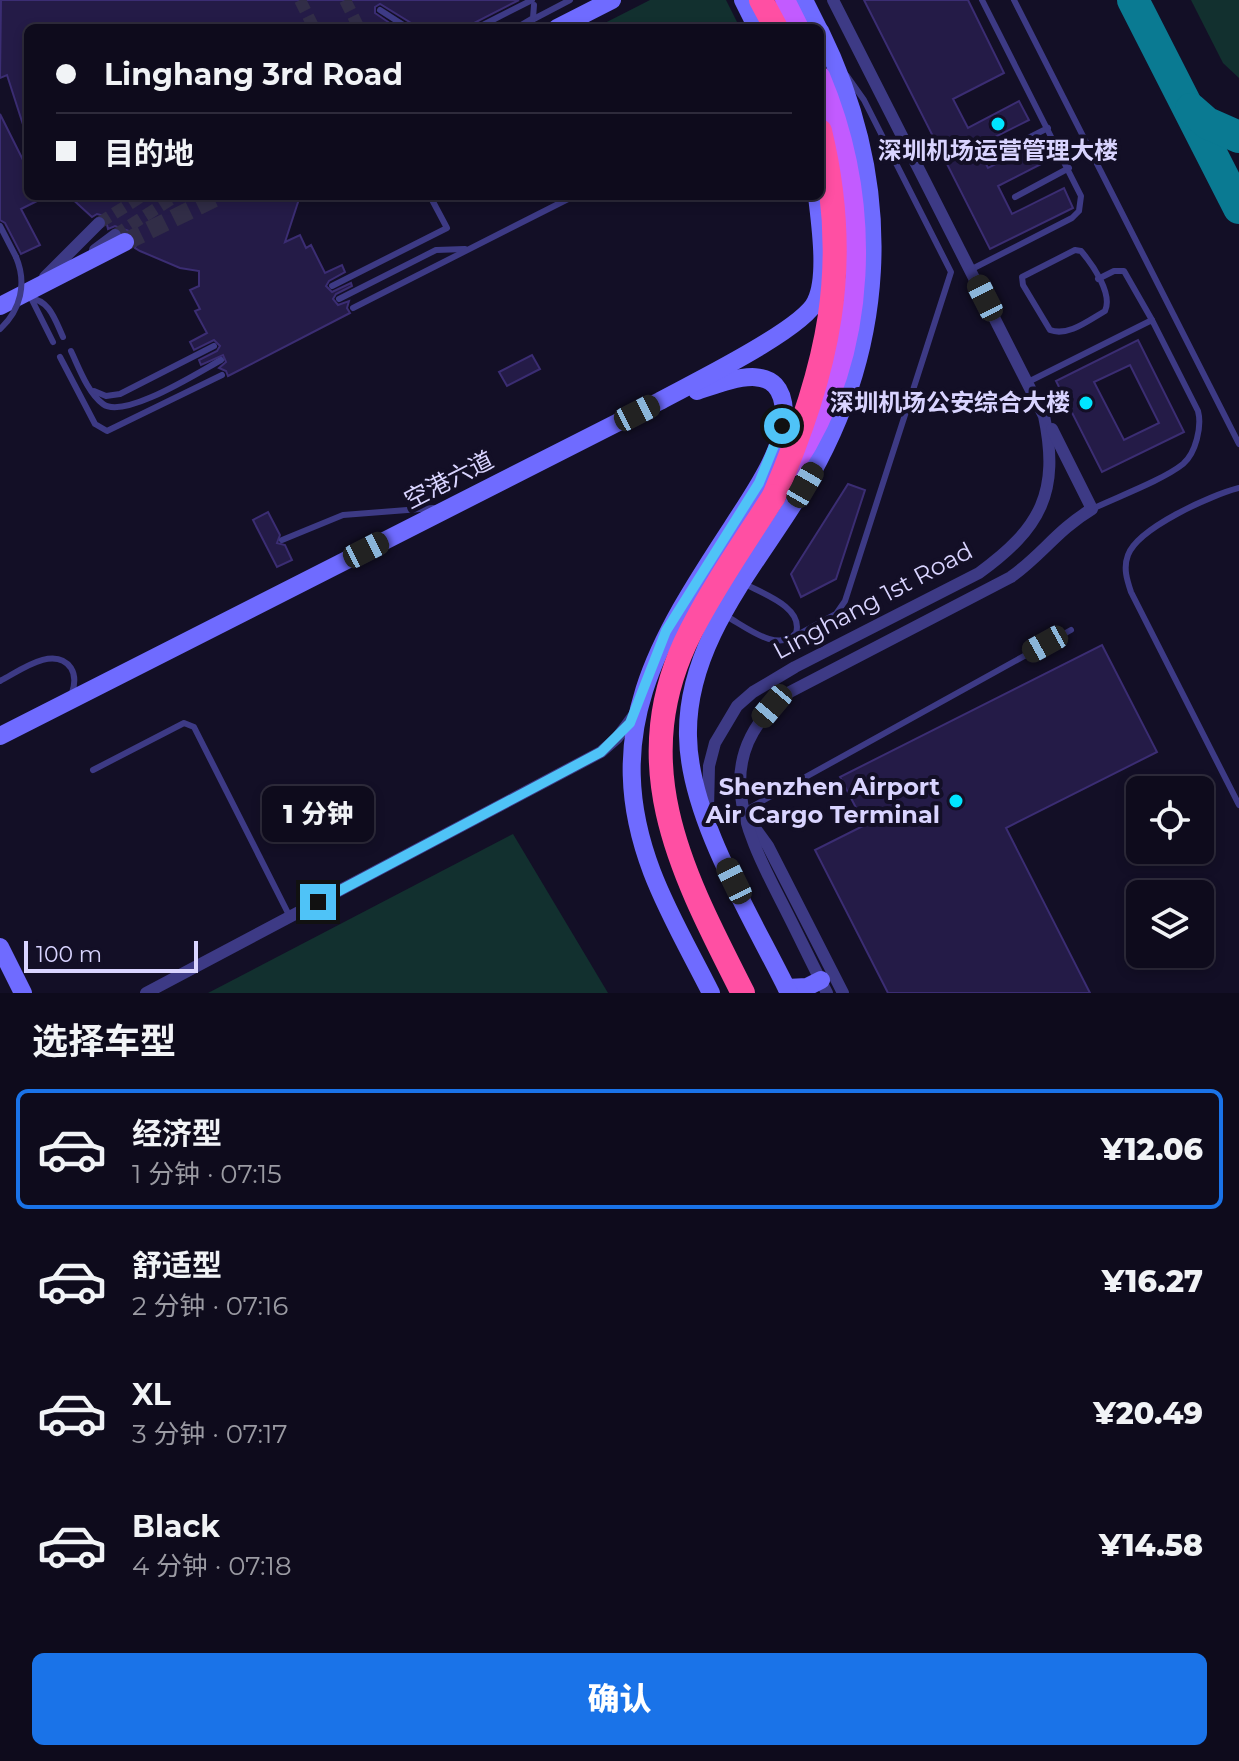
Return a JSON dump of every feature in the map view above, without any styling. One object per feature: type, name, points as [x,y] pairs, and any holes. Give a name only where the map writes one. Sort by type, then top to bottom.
[{"type":"highway","points":[[761,0],[774,24]]},
{"type":"highway","points":[[743,993],[694,896],[670,831],[660,771],[661,732],[676,665],[691,631],[769,504],[815,386],[834,298],[834,210],[824,154]]},
{"type":"main road","points":[[785,0],[797,24]]},
{"type":"main road","points":[[769,504],[814,433],[827,406],[843,360],[853,310],[856,242],[850,177],[842,140],[824,88]]},
{"type":"street","points":[[565,24],[612,0]]},
{"type":"street","points":[[743,0],[755,24]]},
{"type":"street","points":[[804,0],[816,24]]},
{"type":"street","name":"Linghang 1st Road","points":[[721,854],[707,808],[709,766],[715,743],[737,706],[773,678],[979,573],[1006,553],[1036,520],[1051,466],[1044,416],[833,0]]},
{"type":"street","points":[[146,993],[601,752],[630,723],[638,709],[666,631],[769,504],[815,468],[845,403],[861,351],[872,293],[871,193],[859,137],[824,40]]},
{"type":"street","name":"空港六道","points":[[0,736],[660,401],[763,343],[808,313],[819,293],[817,200]]},
{"type":"street","points":[[19,298],[99,223]]},
{"type":"street","points":[[19,298],[120,239]]},
{"type":"street","points":[[660,401],[737,377],[762,378],[773,384],[782,403],[782,426],[768,467],[769,504],[742,582],[706,649],[689,711],[689,755],[699,804],[788,991],[824,986],[756,853],[743,812],[739,783],[744,748],[750,734],[772,706],[804,683],[1011,577],[1027,565],[1064,526],[1092,509],[1044,416]]},
{"type":"street","points":[[666,631],[667,647],[679,659],[694,659],[706,649]]},
{"type":"street","points":[[638,709],[634,785],[642,840],[666,905],[711,993]]},
{"type":"street","points":[[743,812],[768,846],[843,993]]},
{"type":"street","points":[[0,947],[23,993]]},
{"type":"lane","points":[[524,24],[570,0]]},
{"type":"lane","points":[[970,270],[1072,218],[1079,211],[1081,196],[982,0]]},
{"type":"lane","points":[[1014,0],[1239,444]]},
{"type":"lane","points":[[486,24],[533,2],[535,15],[530,21]]},
{"type":"lane","points":[[380,10],[402,24]]},
{"type":"lane","points":[[723,614],[775,642],[792,638],[836,614],[845,601],[951,272],[864,100],[831,53]]},
{"type":"lane","points":[[998,153],[1048,128]]},
{"type":"lane","points":[[1015,197],[1069,168]]},
{"type":"lane","points":[[332,286],[447,228],[432,200]]},
{"type":"lane","points":[[353,308],[566,200]]},
{"type":"lane","points":[[0,226],[21,273],[21,295],[12,315],[0,329]]},
{"type":"lane","points":[[339,299],[436,250],[472,248]]},
{"type":"lane","points":[[1075,250],[1087,257],[1098,279],[1107,297],[1105,311],[1068,331],[1055,333],[1050,330],[1021,281],[1025,273],[1075,250]]},
{"type":"lane","points":[[1092,509],[1181,466],[1193,450],[1200,426],[1198,411],[1124,271],[1114,271],[1098,279]]},
{"type":"lane","points":[[19,298],[38,299],[47,305],[63,337]]},
{"type":"lane","points":[[19,298],[53,342]]},
{"type":"lane","points":[[1028,382],[1152,320]]},
{"type":"lane","points":[[88,385],[99,394],[120,394],[214,346]]},
{"type":"lane","points":[[71,351],[100,403],[107,407],[123,408],[221,360]]},
{"type":"lane","points":[[60,357],[95,424],[103,431],[119,428],[222,375]]},
{"type":"lane","points":[[1239,488],[1147,532],[1135,542],[1125,567],[1131,592],[1239,805]]},
{"type":"lane","points":[[282,540],[343,515],[378,510],[448,508]]},
{"type":"lane","points":[[742,582],[803,621],[818,624]]},
{"type":"lane","points":[[792,638],[798,628],[796,616]]},
{"type":"lane","points":[[743,812],[1071,630]]},
{"type":"lane","points":[[0,681],[43,659],[59,659],[71,669],[75,679],[74,689],[65,703]]},
{"type":"lane","points":[[93,770],[184,723],[190,724],[290,917]]},
{"type":"green space","points":[[650,0],[726,0],[738,24],[717,22],[603,24]]},
{"type":"green space","points":[[1191,0],[1239,0],[1239,78],[1223,63]]},
{"type":"green space","points":[[513,834],[608,993],[208,993]]},
{"type":"building","points":[[1,0],[519,0],[473,24],[412,24],[380,4],[375,7],[375,13],[391,24],[24,24],[24,128],[7,75],[0,78]]},
{"type":"building","name":"深圳机场运营管理大楼","points":[[864,0],[968,0],[1004,73],[953,99],[968,128],[1019,101],[1029,120],[977,146],[988,168],[1040,142],[1049,160],[998,186],[1012,214],[1064,188],[1073,208],[990,249]]},
{"type":"building","points":[[0,114],[24,162],[24,200],[39,200],[21,209],[40,245],[21,254],[5,223],[0,220]]},
{"type":"building","points":[[73,200],[299,200],[285,242],[300,235],[306,248],[311,245],[325,273],[342,265],[345,272],[326,286],[332,292],[351,283],[352,286],[336,294],[333,299],[338,305],[349,301],[347,308],[350,313],[228,376],[226,371],[219,368],[226,362],[223,355],[201,365],[199,360],[217,351],[220,346],[214,340],[194,350],[190,342],[207,333],[195,311],[200,309],[190,290],[199,286],[199,271],[180,268],[140,251],[135,248],[137,242],[132,232],[115,226],[108,229],[105,216],[97,214],[92,217]]},
{"type":"building","name":"深圳机场公安综合大楼","points":[[1138,340],[1184,432],[1102,472],[1056,381]],"holes":[[[1130,365],[1159,423],[1124,440],[1094,382]]]},
{"type":"building","points":[[532,355],[540,369],[507,386],[499,372]]},
{"type":"building","points":[[848,484],[865,490],[836,579],[801,597],[791,574]]},
{"type":"building","points":[[268,512],[280,535],[277,543],[285,545],[292,560],[277,567],[253,520]]},
{"type":"building","name":"Shenzhen Airport Air Cargo Terminal","points":[[1102,645],[1157,752],[1006,828],[1090,993],[888,993],[815,850],[865,825],[840,777]]},
{"type":"taxiway","points":[[1133,0],[1239,208]]},
{"type":"taxiway","points":[[1191,109],[1207,123],[1239,137]]},
{"type":"tunnel","points":[[300,0],[312,24]]},
{"type":"tunnel","points":[[345,0],[357,24]]},
{"type":"tunnel","points":[[99,223],[136,200]]},
{"type":"tunnel","points":[[115,235],[170,200]]},
{"type":"tunnel","points":[[125,242],[211,200]]},
{"type":"place","name":"深圳机场运营管理大楼","points":[[998,124]]},
{"type":"place","name":"深圳机场公安综合大楼","points":[[1086,403]]},
{"type":"place","name":"Shenzhen Airport Air Cargo Terminal","points":[[956,801]]},
{"type":"route","points":[[318,902],[601,752],[617,738],[638,709],[666,631],[768,467],[782,426]]}]
